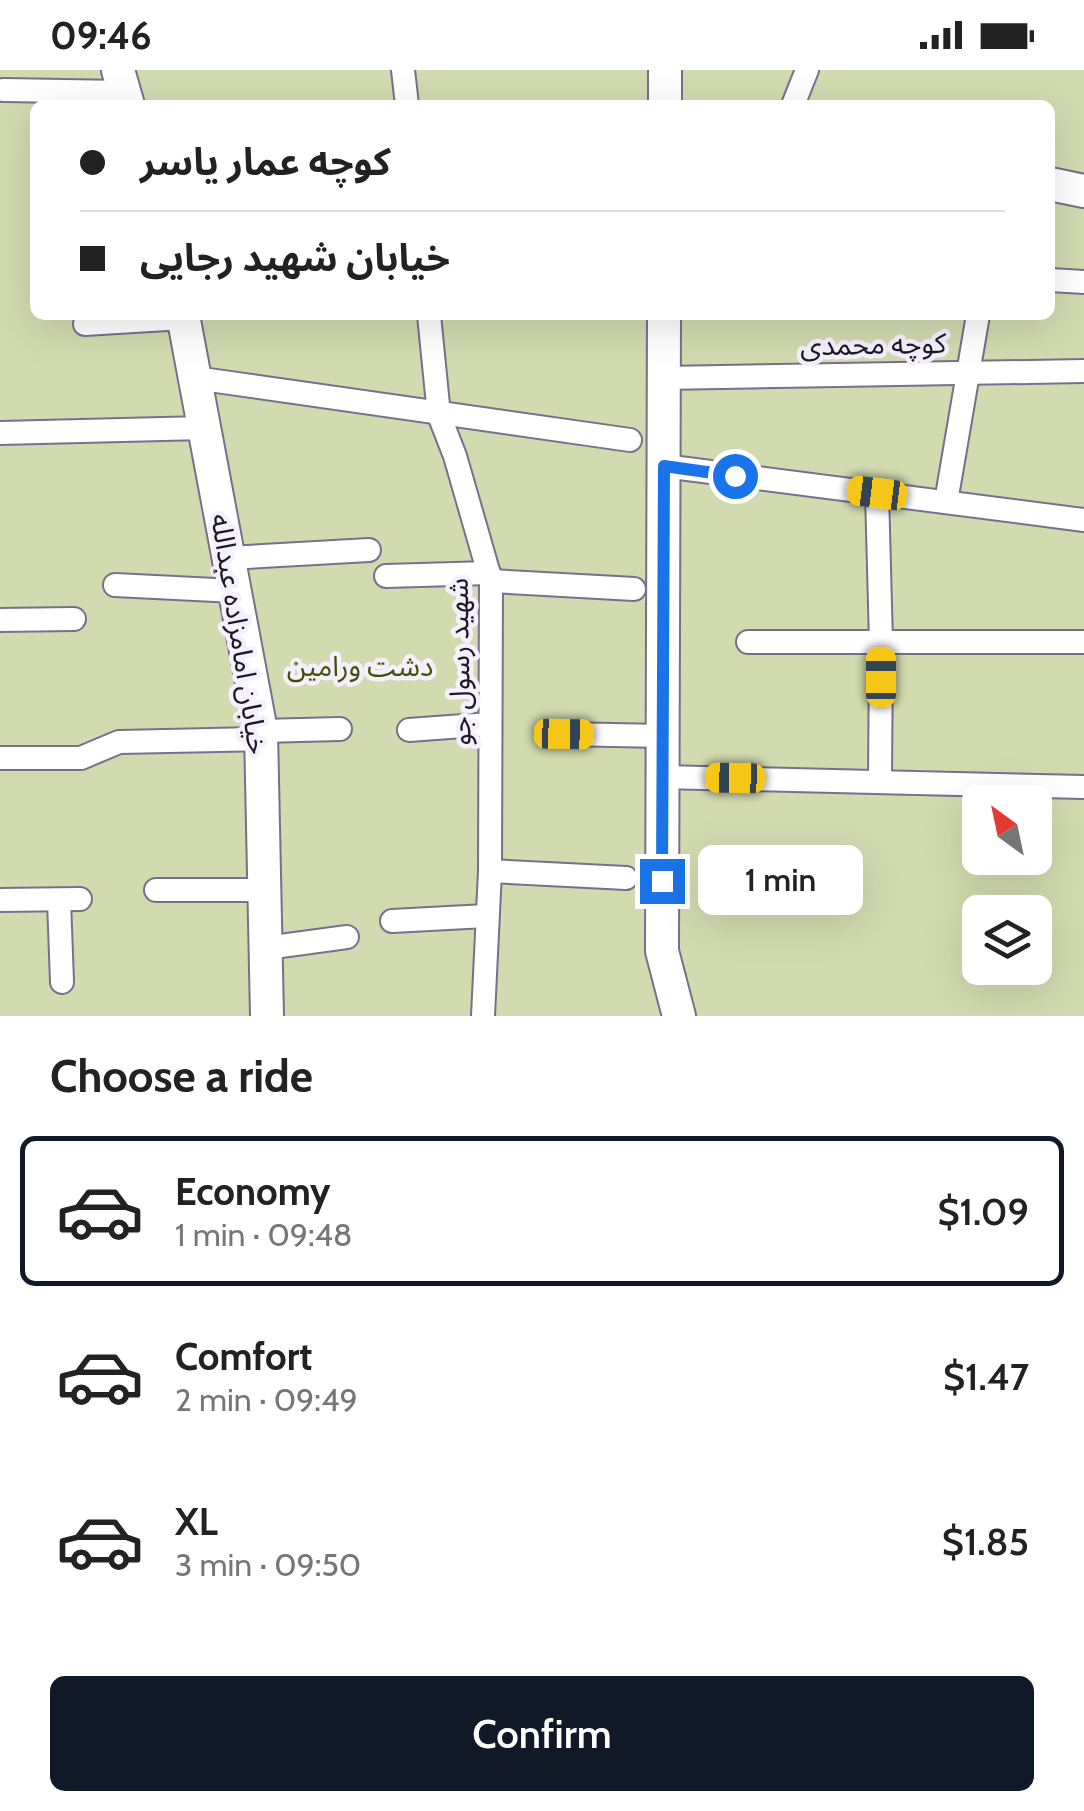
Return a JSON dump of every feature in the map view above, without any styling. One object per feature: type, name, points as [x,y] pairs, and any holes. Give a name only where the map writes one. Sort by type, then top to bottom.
[{"type":"street","points":[[403,70],[406,100]]},
{"type":"street","points":[[795,100],[807,70]]},
{"type":"street","points":[[3,90],[124,89]]},
{"type":"street","points":[[1055,280],[1084,282]]},
{"type":"street","points":[[85,324],[134,320]]},
{"type":"street","name":"خیابان امامزاده عبدالله","points":[[184,320],[261,735],[267,1016]]},
{"type":"street","name":"شهید رسول جو","points":[[430,320],[439,415],[490,577],[490,870],[484,1016]]},
{"type":"street","points":[[664,320],[662,951],[678,1016]]},
{"type":"street","points":[[946,502],[977,320]]},
{"type":"street","name":"کوچه محمدی","points":[[664,378],[1084,371]]},
{"type":"street","points":[[195,378],[630,440]]},
{"type":"street","points":[[0,433],[204,428]]},
{"type":"street","points":[[664,466],[1084,520]]},
{"type":"street","points":[[877,493],[880,782]]},
{"type":"street","points":[[229,558],[369,550]]},
{"type":"street","points":[[386,576],[490,577],[634,589]]},
{"type":"street","points":[[115,585],[235,591]]},
{"type":"street","points":[[0,620],[74,620]]},
{"type":"street","points":[[748,642],[1084,642]]},
{"type":"street","points":[[409,730],[490,724]]},
{"type":"street","points":[[0,758],[81,758],[119,742],[340,729]]},
{"type":"street","points":[[564,734],[663,736]]},
{"type":"street","points":[[662,777],[1084,787]]},
{"type":"street","points":[[490,870],[626,878]]},
{"type":"street","points":[[156,890],[264,890]]},
{"type":"street","points":[[0,900],[69,899],[62,982]]},
{"type":"street","points":[[392,921],[486,916]]},
{"type":"street","points":[[266,948],[347,937]]},
{"type":"green space","name":"دشت ورامین","points":[[0,70],[1084,70],[1084,1016],[0,1016]]},
{"type":"route","points":[[662,881],[664,466],[735,476]]}]
